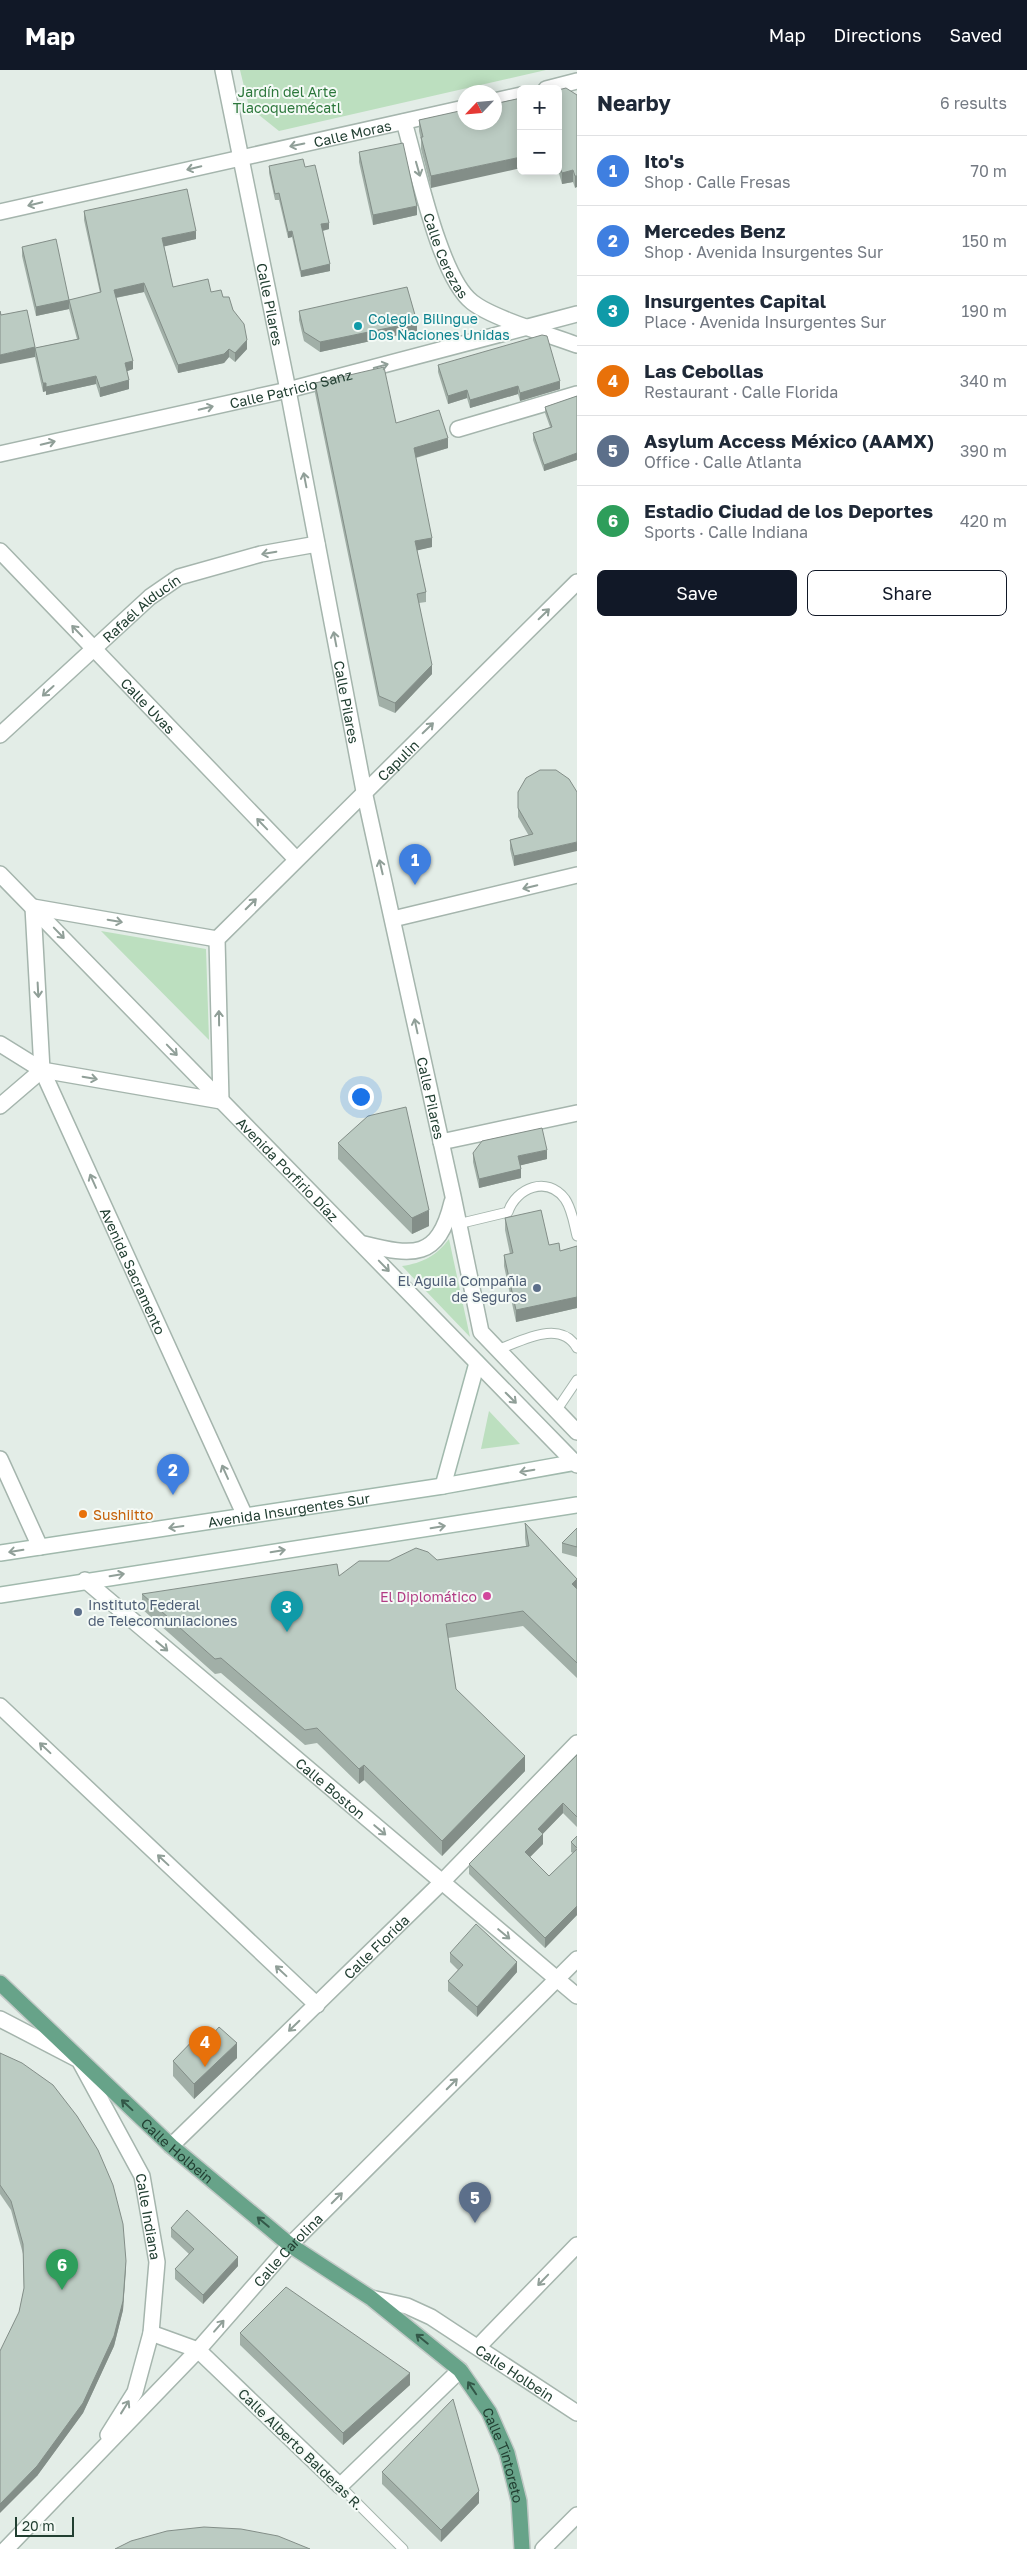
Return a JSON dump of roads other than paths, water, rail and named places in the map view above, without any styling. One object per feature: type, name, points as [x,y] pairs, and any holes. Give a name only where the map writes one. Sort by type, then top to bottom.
[{"type":"main road","name":"Calle Holbein","points":[[0,1983],[171,2146],[290,2245],[371,2298],[460,2370]]},
{"type":"main road","name":"Calle Tintoreto","points":[[460,2370],[489,2412],[507,2453],[519,2502],[522,2549]]},
{"type":"street","name":"Calle Pilares","points":[[223,70],[288,390],[364,791],[481,1332],[497,1350]]},
{"type":"street","points":[[562,85],[577,81]]},
{"type":"street","points":[[502,99],[517,96]]},
{"type":"street","name":"Calle Moras","points":[[0,212],[457,110]]},
{"type":"street","name":"Calle Cerezas","points":[[404,122],[440,247],[455,282],[473,303],[577,345]]},
{"type":"street","name":"Calle Patricio Sanz","points":[[0,454],[288,390],[577,314]]},
{"type":"street","points":[[458,429],[577,394]]},
{"type":"street","name":"Rafaél Alducín","points":[[0,735],[150,597],[179,577],[261,554],[317,544]]},
{"type":"street","name":"Calle Uvas","points":[[0,551],[296,859]]},
{"type":"street","name":"Capulin","points":[[217,939],[364,791],[577,582]]},
{"type":"street","name":"Avenida Porfirio Díaz","points":[[0,874],[221,1101],[364,1244],[477,1363],[576,1463]]},
{"type":"street","points":[[393,919],[577,875]]},
{"type":"street","points":[[0,1044],[42,1070],[221,1101],[217,939],[33,907],[42,1070]]},
{"type":"street","points":[[0,1106],[42,1070]]},
{"type":"street","name":"Avenida Sacramento","points":[[42,1070],[245,1516]]},
{"type":"street","points":[[441,1142],[577,1113]]},
{"type":"street","points":[[364,1244],[401,1253],[417,1252],[431,1244],[442,1232],[453,1196]]},
{"type":"street","points":[[497,1350],[577,1432]]},
{"type":"street","points":[[443,1486],[477,1363]]},
{"type":"street","points":[[0,1459],[40,1547]]},
{"type":"street","name":"Avenida Insurgentes Sur","points":[[0,1553],[443,1486],[576,1463]]},
{"type":"street","points":[[0,1595],[85,1580],[577,1504]]},
{"type":"street","name":"Calle Boston","points":[[85,1580],[577,1996]]},
{"type":"street","points":[[0,1706],[316,2005]]},
{"type":"street","name":"Calle Florida","points":[[171,2146],[442,1882],[577,1743]]},
{"type":"street","name":"Calle Carolina","points":[[6,2549],[198,2350],[290,2245],[577,1958]]},
{"type":"street","points":[[0,2019],[79,2060]]},
{"type":"street","name":"Calle Indiana","points":[[79,2060],[142,2176],[157,2262],[151,2333],[135,2392],[90,2463]]},
{"type":"street","points":[[478,2347],[577,2246]]},
{"type":"street","name":"Calle Holbein","points":[[371,2298],[407,2306],[431,2318],[577,2412]]},
{"type":"street","points":[[151,2333],[198,2350]]},
{"type":"street","name":"Calle Alberto Balderas R.","points":[[198,2350],[340,2486]]},
{"type":"street","points":[[340,2486],[460,2370]]},
{"type":"street","points":[[543,2549],[577,2515]]},
{"type":"lane","points":[[458,1224],[508,1212],[516,1196],[531,1187],[540,1186],[549,1188],[565,1199],[577,1236]]},
{"type":"lane","points":[[497,1350],[550,1333],[568,1338],[577,1348]]},
{"type":"lane","points":[[556,1411],[577,1380]]},
{"type":"lane","name":"Calle Alberto Balderas R.","points":[[340,2486],[403,2549]]},
{"type":"place","name":"Colegio Bilingue Dos Naciones Unidas","points":[[358,326]]},
{"type":"place","name":"Ito's","points":[[415,885]]},
{"type":"place","name":"El Aguila Compañia de Seguros","points":[[537,1288]]},
{"type":"place","name":"Mercedes Benz","points":[[173,1495]]},
{"type":"place","name":"Sushiitto","points":[[83,1514]]},
{"type":"place","name":"El Diplomático","points":[[487,1596]]},
{"type":"place","name":"Instituto Federal de Telecomuniaciones","points":[[78,1612]]},
{"type":"place","name":"Insurgentes Capital","points":[[287,1632]]},
{"type":"place","name":"Las Cebollas","points":[[205,2067]]},
{"type":"place","name":"Asylum Access México (AAMX)","points":[[475,2223]]},
{"type":"place","name":"Estadio Ciudad de los Deportes","points":[[62,2290]]},
{"type":"park label","name":"Jardín del Arte Tlacoquemécatl","points":[[287,100]]}]
